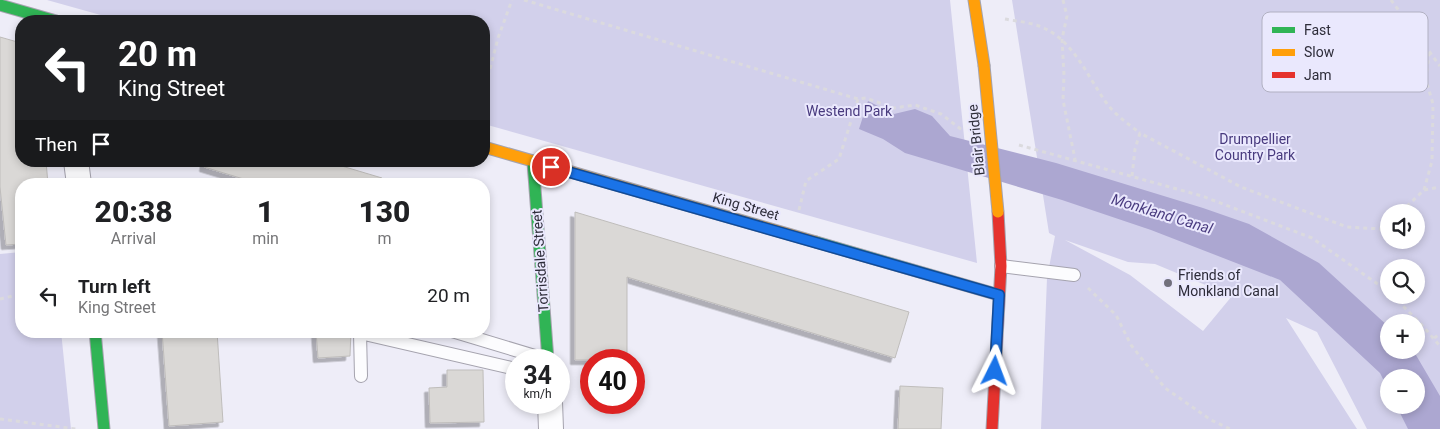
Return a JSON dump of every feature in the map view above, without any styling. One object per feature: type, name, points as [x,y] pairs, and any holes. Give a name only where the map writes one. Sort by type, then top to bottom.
[{"type":"street","name":"Blair Bridge","points":[[974,0],[984,65],[998,212],[1001,266],[992,429]]},
{"type":"street","points":[[0,5],[35,15]]},
{"type":"street","name":"King Street","points":[[490,149],[999,295]]},
{"type":"street","name":"Torrisdale Street","points":[[533,162],[547,349]]},
{"type":"street","points":[[96,338],[104,429]]},
{"type":"street","points":[[550,414],[551,429]]},
{"type":"lane","points":[[1001,266],[1074,275]]},
{"type":"lane","points":[[360,338],[361,376]]},
{"type":"lane","points":[[377,338],[505,367]]},
{"type":"lane","points":[[475,338],[512,349]]},
{"type":"path","points":[[490,69],[498,38],[512,0]]},
{"type":"path","points":[[526,0],[858,99],[866,98],[894,108],[915,105],[940,114],[960,129],[970,132]]},
{"type":"path","points":[[1063,0],[1067,16],[1062,39],[1063,100],[1075,159]]},
{"type":"path","points":[[1391,0],[1400,12]]},
{"type":"path","points":[[976,13],[1039,26],[1062,39],[1080,62],[1108,105],[1122,120],[1140,133],[1241,187],[1347,228],[1380,229]]},
{"type":"path","points":[[1429,53],[1440,66]]},
{"type":"path","points":[[1428,62],[1429,53]]},
{"type":"path","points":[[1410,204],[1424,190],[1432,161],[1433,104],[1428,87]]},
{"type":"path","points":[[792,235],[806,181],[839,158],[858,99]]},
{"type":"path","points":[[1132,176],[1135,149],[1140,133]]},
{"type":"path","points":[[1018,144],[1202,196],[1312,238],[1380,286]]},
{"type":"path","points":[[1424,190],[1440,187]]},
{"type":"path","points":[[1074,275],[1116,315],[1131,345],[1165,388],[1211,420],[1230,429]]},
{"type":"path","points":[[0,299],[15,295]]},
{"type":"path","points":[[1401,304],[1440,346]]},
{"type":"path","points":[[1434,338],[1440,334]]},
{"type":"path","points":[[0,419],[79,429]]},
{"type":"green space","name":"Westend Park","points":[[47,0],[950,0],[977,263],[490,126],[490,15],[101,15]]},
{"type":"green space","name":"Drumpellier Country Park","points":[[1012,0],[1440,0],[1440,429],[1367,429],[1317,332],[1286,318],[1357,429],[1041,429],[1047,278],[1055,236],[1049,233]],"holes":[[[1065,240],[1128,262],[1155,264],[1232,296],[1203,331],[1130,275]]]},
{"type":"green space","points":[[15,253],[15,338],[62,338],[71,429],[0,429],[0,254]]},
{"type":"water","name":"Monkland Canal","points":[[868,101],[894,114],[915,109],[932,116],[950,136],[1056,163],[1249,224],[1319,263],[1380,319],[1380,359],[1418,359],[1424,369],[1380,369],[1380,373],[1280,280],[1151,230],[1062,200],[905,153],[883,139],[859,129]]},
{"type":"water","points":[[1425,370],[1440,396],[1440,429],[1408,429],[1400,414],[1425,414]]},
{"type":"building","points":[[0,37],[15,41],[15,167],[47,167],[47,178],[15,178],[15,244],[6,245],[0,187]]},
{"type":"building","points":[[204,167],[345,167],[382,178],[240,178]]},
{"type":"building","points":[[575,212],[909,312],[895,358],[627,277],[627,349],[580,349],[580,360],[575,360]]},
{"type":"building","points":[[163,338],[217,338],[223,422],[169,426]]},
{"type":"building","points":[[317,338],[351,338],[350,356],[318,358]]},
{"type":"building","points":[[447,370],[483,370],[484,422],[430,423],[429,388],[447,387]]},
{"type":"building","points":[[900,386],[943,388],[941,429],[898,429]]},
{"type":"traffic: fast","points":[[0,5],[35,15]]},
{"type":"traffic: fast","points":[[533,162],[547,349]]},
{"type":"traffic: fast","points":[[816,242],[999,295]]},
{"type":"traffic: fast","points":[[96,338],[104,429]]},
{"type":"traffic: slow","points":[[974,0],[984,65]]},
{"type":"traffic: slow","points":[[984,65],[998,212]]},
{"type":"traffic: slow","points":[[490,149],[816,242]]},
{"type":"traffic: jam","points":[[992,429],[1001,266],[998,212]]},
{"type":"place","name":"Friends of Monkland Canal","points":[[1168,283]]},
{"type":"route","points":[[551,167],[999,295],[995,371]]}]
